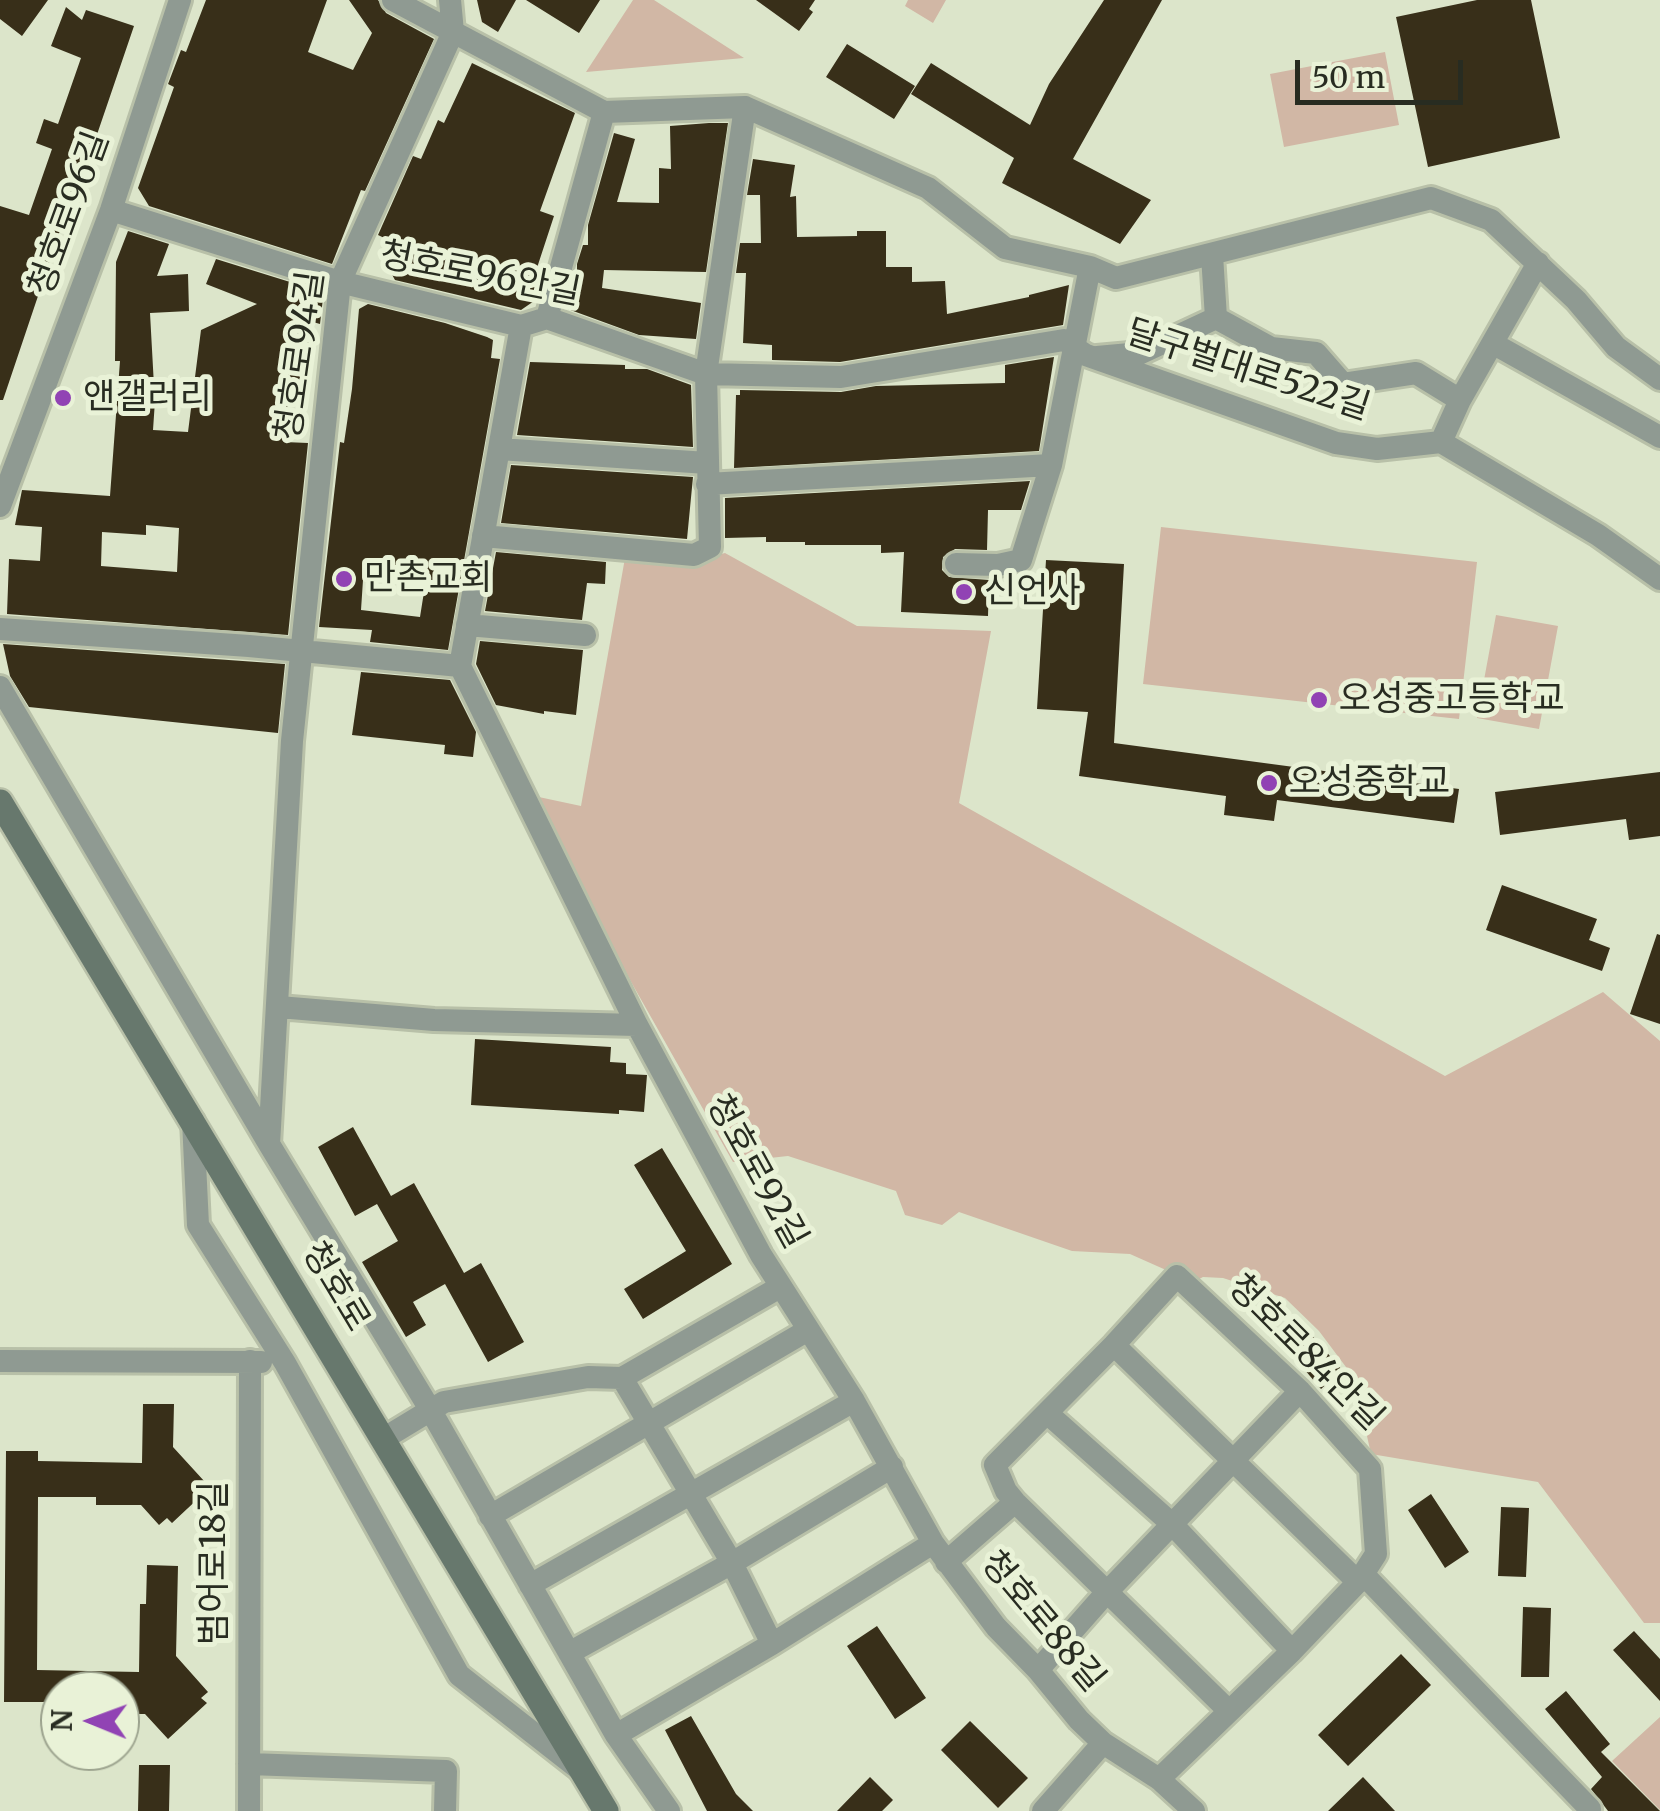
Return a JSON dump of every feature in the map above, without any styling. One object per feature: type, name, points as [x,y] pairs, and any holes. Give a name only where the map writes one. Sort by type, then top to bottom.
[{"type":"main road","name":"청호로","points":[[0,802],[606,1811]]},
{"type":"street","name":"청호로96길","points":[[0,506],[111,210],[180,0]]},
{"type":"street","name":"달구벌대로522길","points":[[393,0],[604,112],[745,107],[928,188],[1005,248],[1116,278],[1431,198],[1491,220],[1576,300],[1616,347],[1660,379]]},
{"type":"street","points":[[450,0],[453,32]]},
{"type":"street","name":"청호로94길","points":[[269,1144],[292,741],[340,282],[453,32]]},
{"type":"street","points":[[483,536],[694,555],[710,546],[706,374],[745,107]]},
{"type":"street","points":[[547,318],[604,112]]},
{"type":"street","name":"청호로96안길","points":[[111,210],[340,282],[521,326],[547,318],[706,374],[841,377],[1064,340],[1084,353]]},
{"type":"street","name":"달구벌대로522길","points":[[1212,255],[1216,318]]},
{"type":"street","points":[[1538,263],[1460,400],[1441,442],[1598,535],[1660,579]]},
{"type":"street","name":"달구벌대로522길","points":[[1084,353],[1090,268]]},
{"type":"street","name":"달구벌대로522길","points":[[1084,353],[1142,353],[1216,318]]},
{"type":"street","name":"달구벌대로522길","points":[[1216,318],[1271,348],[1316,353],[1343,384],[1416,373],[1460,400]]},
{"type":"street","points":[[0,629],[460,666],[521,326]]},
{"type":"street","points":[[1494,344],[1660,437]]},
{"type":"street","name":"달구벌대로522길","points":[[1084,353],[1336,443],[1377,449],[1441,442]]},
{"type":"street","points":[[956,564],[998,566],[1020,560],[1084,353]]},
{"type":"street","points":[[499,449],[707,474],[1052,465]]},
{"type":"street","points":[[468,625],[586,635]]},
{"type":"street","name":"청호로92길","points":[[383,1438],[444,1402],[588,1377],[622,1378],[780,1287],[637,1025],[460,666]]},
{"type":"street","points":[[0,687],[431,1410],[616,1735],[668,1811]]},
{"type":"street","points":[[278,1006],[434,1020],[637,1025]]},
{"type":"street","points":[[193,1122],[198,1225],[285,1364],[459,1674],[580,1770]]},
{"type":"street","name":"청호로84안길","points":[[1229,1710],[1015,1502],[995,1464],[1178,1276],[1300,1391],[1370,1469],[1376,1554],[1360,1578]]},
{"type":"street","name":"청호로88길","points":[[780,1287],[854,1401],[932,1542],[996,1627],[1103,1743],[1159,1778]]},
{"type":"street","points":[[490,1516],[808,1330]]},
{"type":"street","points":[[1114,1345],[1360,1578],[1590,1809]]},
{"type":"street","points":[[0,1361],[285,1364]]},
{"type":"street","name":"범어로18길","points":[[249,1811],[250,1361]]},
{"type":"street","points":[[622,1378],[732,1562],[772,1644]]},
{"type":"street","points":[[1038,1670],[1106,1593],[1300,1391]]},
{"type":"street","points":[[530,1585],[854,1401]]},
{"type":"street","points":[[1048,1413],[1172,1524],[1292,1650]]},
{"type":"street","points":[[569,1653],[892,1467]]},
{"type":"street","points":[[946,1562],[1015,1502]]},
{"type":"street","name":"청호로88길","points":[[616,1735],[772,1644],[932,1542]]},
{"type":"street","points":[[1194,1811],[1159,1778],[1292,1650],[1360,1578]]},
{"type":"street","name":"청호로88길","points":[[1043,1811],[1103,1743]]},
{"type":"street","points":[[250,1764],[446,1772],[446,1811]]},
{"type":"shaded area","points":[[633,0],[654,0],[744,58],[586,72]]},
{"type":"shaded area","points":[[908,0],[946,0],[933,23],[905,6]]},
{"type":"shaded area","points":[[1385,52],[1399,125],[1284,147],[1270,74]]},
{"type":"shaded area","points":[[1161,527],[1477,562],[1459,719],[1143,684]]},
{"type":"shaded area","points":[[725,553],[857,626],[991,631],[959,803],[1445,1076],[1603,992],[1660,1041],[1660,1623],[1644,1623],[1538,1482],[1371,1454],[1365,1427],[1367,1395],[1319,1331],[1285,1298],[1223,1278],[1203,1277],[1193,1282],[1130,1254],[1072,1251],[959,1212],[942,1225],[905,1215],[896,1191],[788,1156],[733,1162],[630,980],[534,796],[581,806],[625,558],[688,563]]},
{"type":"shaded area","points":[[1496,615],[1558,626],[1539,729],[1477,718]]},
{"type":"shaded area","points":[[1660,1717],[1660,1810],[1612,1761]]},
{"type":"building","points":[[0,0],[48,0],[22,36],[0,19]]},
{"type":"building","points":[[206,0],[327,0],[308,52],[353,70],[372,33],[349,0],[378,0],[386,13],[434,39],[365,191],[361,190],[332,264],[149,206],[138,188],[174,87],[168,84],[181,50],[186,52]]},
{"type":"building","points":[[477,0],[516,0],[498,32],[482,22]]},
{"type":"building","points":[[526,0],[600,0],[579,33]]},
{"type":"building","points":[[756,0],[815,0],[809,9],[813,12],[799,31]]},
{"type":"building","points":[[1104,0],[1162,0],[1073,159],[1151,200],[1120,244],[1002,183],[1014,158],[911,94],[931,63],[1030,125],[1049,84]]},
{"type":"building","points":[[1477,0],[1531,0],[1560,138],[1428,167],[1396,17]]},
{"type":"building","points":[[66,7],[82,20],[86,10],[134,26],[0,400],[0,206],[29,215],[52,149],[36,143],[44,119],[58,124],[81,58],[51,46]]},
{"type":"building","points":[[847,44],[915,86],[894,119],[826,77]]},
{"type":"building","points":[[472,63],[575,113],[540,211],[554,216],[532,283],[540,285],[537,299],[521,310],[395,280],[389,269],[397,244],[378,235],[413,156],[421,159],[438,120],[444,123]]},
{"type":"building","points":[[728,123],[706,272],[604,270],[602,288],[701,303],[696,339],[639,335],[565,308],[570,290],[577,292],[577,264],[583,245],[588,245],[588,225],[614,133],[635,139],[617,202],[659,203],[659,168],[671,169],[670,126]]},
{"type":"building","points":[[753,159],[795,165],[790,197],[796,196],[797,237],[857,236],[857,231],[886,231],[886,267],[912,267],[912,282],[945,281],[947,314],[1069,285],[1063,325],[840,362],[772,360],[772,345],[743,343],[746,273],[736,273],[740,243],[761,243],[760,195],[747,195]]},
{"type":"building","points":[[128,231],[169,244],[157,276],[188,274],[189,311],[150,313],[156,386],[153,430],[188,432],[201,330],[257,304],[206,284],[216,259],[319,291],[323,298],[320,324],[313,322],[308,393],[289,392],[284,442],[308,443],[288,635],[7,614],[9,559],[40,561],[42,527],[15,525],[22,490],[110,496],[120,361],[115,361],[116,262]],"holes":[[[146,525],[179,528],[177,572],[101,566],[102,532],[146,535]]]},
{"type":"building","points":[[368,304],[487,337],[493,340],[491,358],[500,359],[448,650],[370,642],[372,630],[319,627],[340,442],[344,443],[352,389],[359,309]],"holes":[[[364,565],[427,573],[420,617],[361,610]]]},
{"type":"building","points":[[1054,357],[1039,451],[734,468],[736,395],[740,395],[740,390],[841,392],[876,386],[1005,383],[1005,365]]},
{"type":"building","points":[[530,362],[625,365],[625,369],[647,369],[691,385],[693,447],[517,435]]},
{"type":"building","points":[[511,465],[693,477],[687,539],[501,523]]},
{"type":"building","points":[[1030,481],[1021,510],[988,510],[987,550],[955,549],[943,557],[942,570],[949,577],[989,580],[988,616],[901,612],[904,552],[881,553],[881,545],[805,545],[766,542],[766,537],[725,538],[725,498]]},
{"type":"building","points":[[496,552],[606,562],[605,584],[587,583],[582,620],[485,611]]},
{"type":"building","points":[[1046,560],[1124,564],[1114,743],[1459,789],[1454,823],[1277,800],[1274,821],[1224,815],[1226,796],[1079,776],[1088,712],[1037,709]]},
{"type":"building","points":[[480,641],[583,650],[576,715],[496,705],[476,664]]},
{"type":"building","points":[[3,644],[285,664],[278,733],[29,707],[10,676]]},
{"type":"building","points":[[361,672],[450,680],[476,732],[473,757],[444,754],[445,745],[352,735]]},
{"type":"building","points":[[1660,772],[1660,836],[1629,840],[1626,819],[1500,835],[1495,792]]},
{"type":"building","points":[[1502,885],[1597,919],[1589,940],[1610,948],[1602,971],[1486,930]]},
{"type":"building","points":[[1657,934],[1660,935],[1660,1024],[1630,1014]]},
{"type":"building","points":[[475,1039],[611,1047],[610,1062],[626,1063],[626,1074],[647,1075],[644,1112],[619,1110],[619,1114],[471,1105]]},
{"type":"building","points":[[353,1127],[391,1196],[414,1183],[464,1273],[481,1263],[524,1342],[488,1362],[445,1284],[413,1302],[426,1325],[406,1337],[362,1262],[398,1241],[377,1204],[355,1216],[318,1147]]},
{"type":"building","points":[[662,1148],[732,1264],[643,1319],[624,1289],[686,1251],[634,1165]]},
{"type":"building","points":[[1297,1318],[1342,1370],[1321,1389],[1276,1336]]},
{"type":"building","points":[[143,1404],[174,1404],[173,1447],[205,1482],[198,1489],[203,1494],[172,1523],[167,1518],[159,1525],[141,1505],[96,1505],[96,1497],[38,1497],[37,1670],[88,1671],[40,1671],[40,1702],[4,1702],[6,1451],[38,1451],[38,1461],[142,1463]]},
{"type":"building","points":[[1431,1494],[1469,1552],[1445,1568],[1408,1510]]},
{"type":"building","points":[[1501,1507],[1529,1508],[1526,1577],[1498,1576]]},
{"type":"building","points":[[147,1565],[178,1566],[176,1656],[208,1692],[201,1698],[207,1703],[168,1739],[145,1714],[140,1714],[139,1671],[140,1604],[146,1604]]},
{"type":"building","points":[[1523,1607],[1551,1608],[1549,1677],[1521,1677]]},
{"type":"building","points":[[877,1626],[926,1698],[895,1719],[847,1646]]},
{"type":"building","points":[[1634,1631],[1660,1659],[1660,1701],[1613,1650]]},
{"type":"building","points":[[1401,1654],[1431,1685],[1348,1766],[1318,1735]]},
{"type":"building","points":[[1566,1691],[1610,1744],[1601,1752],[1660,1811],[1608,1811],[1591,1789],[1602,1777],[1545,1709]]},
{"type":"building","points":[[691,1716],[736,1794],[753,1811],[707,1811],[665,1730]]},
{"type":"building","points":[[970,1721],[1028,1778],[998,1808],[941,1750]]},
{"type":"building","points":[[140,1765],[170,1765],[169,1811],[138,1811]]},
{"type":"building","points":[[870,1777],[893,1800],[882,1811],[837,1811]]},
{"type":"building","points":[[1363,1777],[1395,1811],[1328,1811]]},
{"type":"place","name":"앤갤러리","points":[[63,398]]},
{"type":"place","name":"만촌교회","points":[[344,579]]},
{"type":"place","name":"신언사","points":[[964,592]]},
{"type":"place","name":"오성중고등학교","points":[[1319,700]]},
{"type":"place","name":"오성중학교","points":[[1269,783]]}]
